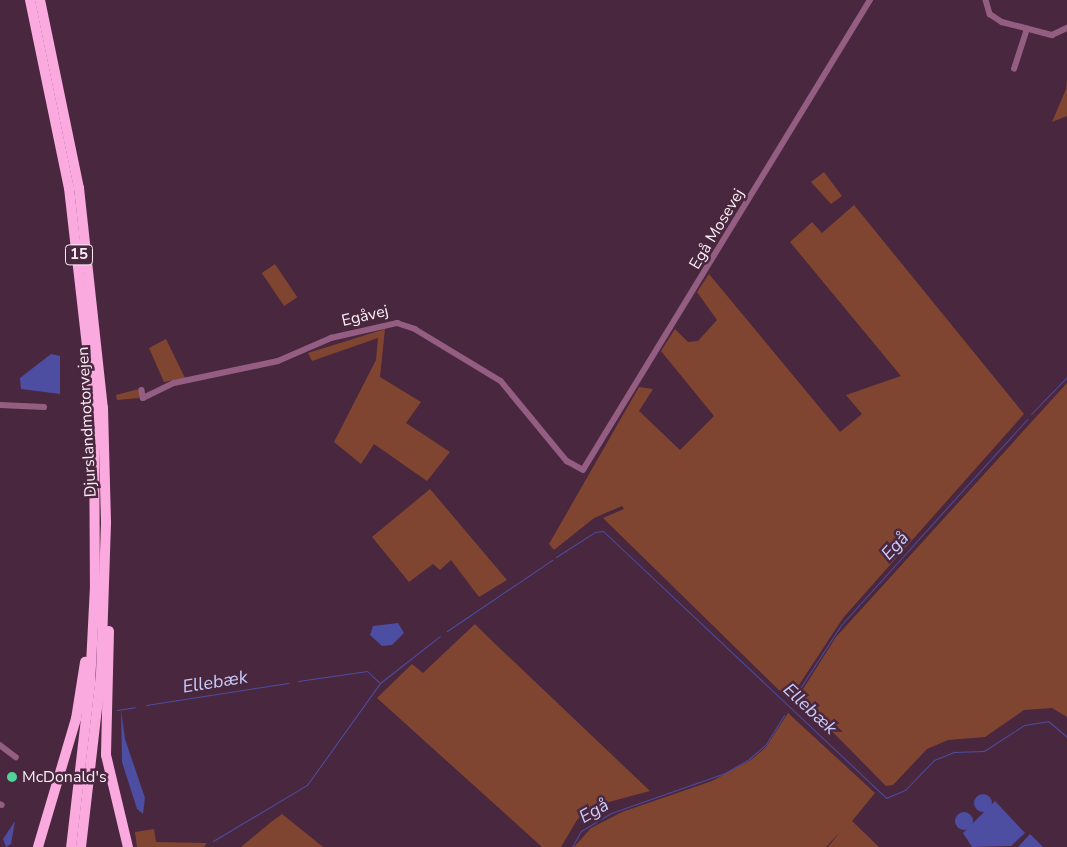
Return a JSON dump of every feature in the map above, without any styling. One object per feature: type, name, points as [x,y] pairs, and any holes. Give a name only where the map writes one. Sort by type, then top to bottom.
[{"type":"highway","name":"Djurslandmotorvejen","points":[[30,0],[59,130],[80,265],[94,410],[96,514],[90,684],[70,847]]},
{"type":"highway","name":"Djurslandmotorvejen","points":[[40,0],[79,188],[103,408],[106,522],[100,674],[80,847]]},
{"type":"highway","points":[[103,408],[110,521],[106,755],[128,847]]},
{"type":"highway","points":[[38,847],[82,685],[96,514]]},
{"type":"street","name":"Egå Mosevej","points":[[583,470],[597,454],[870,0]]},
{"type":"street","points":[[986,0],[992,18],[1052,35],[1066,30]]},
{"type":"street","points":[[1014,69],[1027,29]]},
{"type":"street","name":"Egåvej","points":[[142,390],[143,398],[174,383],[278,361],[331,338],[397,323],[416,329],[502,381],[566,462],[583,470]]},
{"type":"street","points":[[0,405],[44,407]]},
{"type":"street","points":[[0,745],[16,757]]},
{"type":"shaded area","points":[[1067,79],[1067,116],[1052,122],[1066,89]]},
{"type":"shaded area","points":[[824,172],[842,196],[831,204],[811,182]]},
{"type":"shaded area","points":[[854,205],[1024,414],[843,618],[789,700],[603,518],[624,509],[622,506],[594,518],[554,550],[549,544],[639,387],[653,389],[639,411],[680,450],[714,416],[661,351],[675,329],[688,342],[698,341],[717,320],[697,292],[709,274],[840,432],[862,414],[846,395],[901,376],[790,242],[812,222],[822,233]]},
{"type":"shaded area","points":[[275,264],[297,297],[284,306],[262,273]]},
{"type":"shaded area","points":[[385,329],[380,377],[421,402],[406,423],[450,452],[427,481],[374,444],[361,464],[334,442],[376,360],[378,338],[312,361],[308,353]]},
{"type":"shaded area","points":[[166,339],[185,378],[164,382],[149,348]]},
{"type":"shaded area","points":[[51,354],[60,356],[60,394],[21,389],[20,378]]},
{"type":"shaded area","points":[[1067,383],[1067,717],[1052,708],[1024,710],[985,737],[948,740],[927,749],[893,785],[886,786],[798,697],[836,637]]},
{"type":"shaded area","points":[[139,389],[139,398],[117,400],[116,395]]},
{"type":"shaded area","points":[[430,489],[507,580],[479,597],[451,560],[440,570],[433,564],[409,582],[372,537]]},
{"type":"shaded area","points":[[398,623],[404,633],[392,645],[382,646],[370,635],[373,626]]},
{"type":"shaded area","points":[[475,624],[650,791],[590,807],[577,820],[561,847],[542,847],[377,698],[412,664],[423,673]]},
{"type":"shaded area","points":[[121,710],[125,739],[145,798],[143,814],[137,809],[122,762]]},
{"type":"shaded area","points":[[788,713],[875,793],[852,821],[879,847],[828,847],[840,832],[826,847],[574,847],[591,828],[622,812],[712,781],[751,760],[766,747]]},
{"type":"shaded area","points":[[983,794],[989,797],[992,803],[989,809],[983,812],[977,809],[974,803],[977,797]]},
{"type":"shaded area","points":[[995,801],[1025,833],[1011,846],[972,847],[963,833]]},
{"type":"shaded area","points":[[964,812],[970,815],[973,821],[970,827],[964,830],[958,827],[955,821],[958,815]]},
{"type":"shaded area","points":[[282,814],[323,847],[241,847],[271,822]]},
{"type":"shaded area","points":[[15,821],[11,844],[6,847],[3,839]]},
{"type":"shaded area","points":[[154,829],[156,842],[207,843],[204,847],[137,847],[135,832]]},
{"type":"shaded area","points":[[1030,834],[1043,847],[1018,847]]},
{"type":"waterway","name":"Egå","points":[[1031,414],[1067,377]]},
{"type":"waterway","name":"Egå","points":[[793,699],[841,625],[1027,419]]},
{"type":"waterway","name":"Ellebæk","points":[[556,557],[595,532],[603,531],[886,798],[905,790],[934,760],[954,752],[984,751],[1024,725],[1048,721],[1067,737]]},
{"type":"waterway","name":"Ellebæk","points":[[447,631],[552,560]]},
{"type":"waterway","name":"Ellebæk","points":[[298,681],[367,671],[380,683],[440,636]]},
{"type":"waterway","name":"Ellebæk","points":[[146,705],[288,683]]},
{"type":"waterway","points":[[213,841],[307,785],[380,683]]},
{"type":"waterway","points":[[117,710],[135,707]]},
{"type":"waterway","name":"Egå","points":[[572,847],[581,831],[611,813],[725,773],[749,759],[766,744],[784,715]]},
{"type":"place","name":"McDonald's","points":[[12,777]]}]
